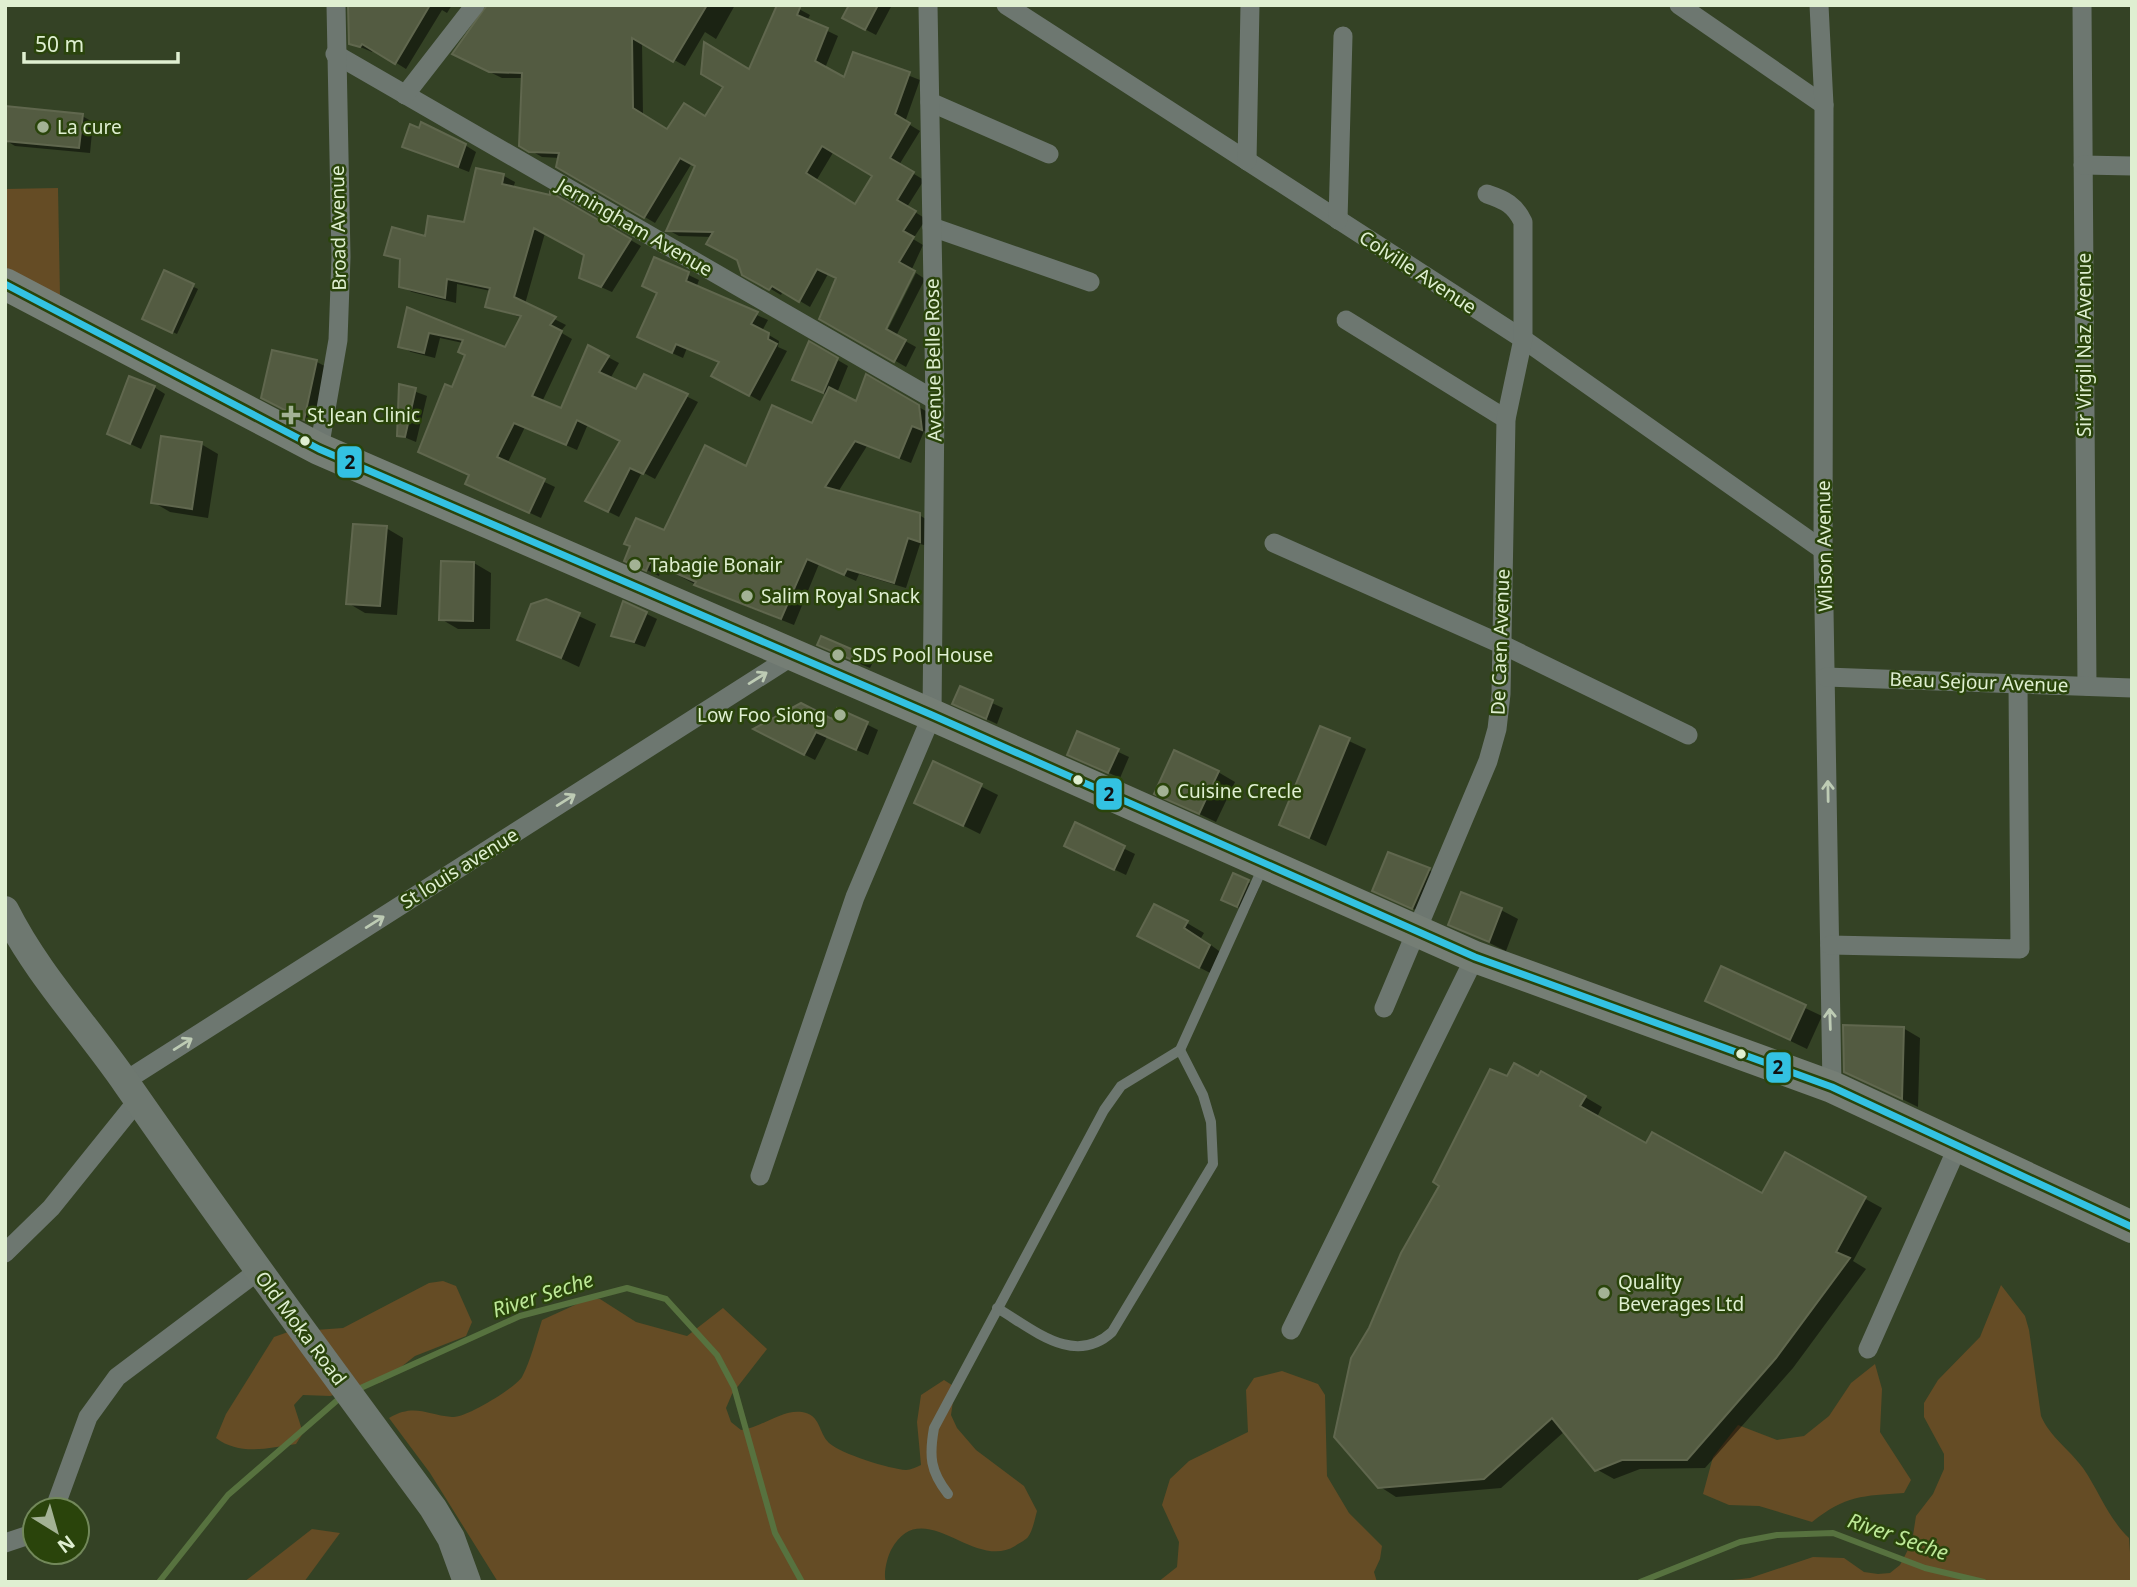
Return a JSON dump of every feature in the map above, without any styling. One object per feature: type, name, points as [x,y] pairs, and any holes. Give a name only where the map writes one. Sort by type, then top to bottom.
[{"type":"main road","points":[[5,284],[319,449],[932,715],[1475,957],[1832,1087],[2132,1227]]},
{"type":"street","name":"Broad Avenue","points":[[319,449],[338,340],[341,257],[335,54],[337,5]]},
{"type":"street","points":[[405,94],[475,5]]},
{"type":"street","name":"Avenue Belle Rose","points":[[928,5],[935,400],[932,715]]},
{"type":"street","name":"Colville Avenue","points":[[1006,5],[1523,339],[1823,550]]},
{"type":"street","points":[[1247,162],[1250,5]]},
{"type":"street","points":[[1679,5],[1824,105]]},
{"type":"street","name":"Wilson Avenue","points":[[1819,5],[1824,105],[1823,550],[1832,1087]]},
{"type":"street","name":"Sir Virgil Naz Avenue","points":[[2082,5],[2087,686]]},
{"type":"street","points":[[1338,220],[1343,36]]},
{"type":"street","name":"Jerningham Avenue","points":[[335,54],[935,400]]},
{"type":"street","points":[[930,102],[1049,154]]},
{"type":"street","points":[[2083,164],[2132,166]]},
{"type":"street","name":"De Caen Avenue","points":[[1384,1008],[1488,761],[1497,729],[1501,694],[1506,419],[1523,339],[1523,222],[1517,210],[1506,201],[1487,194]]},
{"type":"street","points":[[932,227],[1090,282]]},
{"type":"street","points":[[1346,320],[1506,419]]},
{"type":"street","points":[[1274,543],[1501,643],[1688,735]]},
{"type":"street","name":"St louis avenue","points":[[5,1253],[51,1209],[131,1090],[794,655]]},
{"type":"street","name":"Beau Sejour Avenue","points":[[1826,677],[2132,688]]},
{"type":"street","points":[[1830,945],[2020,949],[2018,684]]},
{"type":"street","points":[[760,1176],[855,897],[932,715]]},
{"type":"street","name":"Old Moka Road","points":[[5,910],[25,950],[131,1090],[258,1271],[433,1508],[451,1538],[467,1582]]},
{"type":"street","points":[[1291,1330],[1475,957]]},
{"type":"street","points":[[1868,1349],[1958,1146]]},
{"type":"street","points":[[59,1496],[88,1417],[117,1377],[258,1271]]},
{"type":"lane","points":[[948,1494],[934,1476],[930,1465],[934,1428],[1104,1110],[1121,1086],[1180,1050],[1264,863]]},
{"type":"lane","points":[[997,1308],[1058,1343],[1079,1348],[1094,1346],[1112,1332],[1213,1164],[1213,1144],[1207,1109],[1191,1068],[1180,1050]]},
{"type":"shaded area","points":[[58,188],[60,297],[5,277],[5,189]]},
{"type":"shaded area","points":[[443,1281],[456,1286],[472,1322],[466,1336],[415,1356],[382,1382],[330,1396],[303,1395],[294,1405],[303,1433],[296,1444],[244,1449],[225,1444],[216,1438],[226,1414],[274,1337],[288,1332],[343,1328],[429,1283]]},
{"type":"shaded area","points":[[2001,1285],[2025,1316],[2041,1416],[2049,1430],[2083,1468],[2109,1513],[2129,1538],[2132,1582],[1715,1582],[1750,1578],[1813,1557],[1844,1558],[1864,1572],[1878,1574],[1890,1573],[1900,1565],[1912,1542],[1916,1516],[1933,1494],[1944,1469],[1944,1454],[1924,1417],[1924,1403],[1938,1380],[1980,1337]]},
{"type":"shaded area","points":[[588,1299],[600,1299],[636,1322],[687,1336],[723,1308],[767,1349],[732,1394],[726,1408],[731,1422],[741,1430],[749,1429],[787,1413],[802,1412],[816,1420],[825,1439],[835,1447],[889,1467],[906,1470],[921,1465],[917,1422],[921,1395],[944,1380],[955,1387],[951,1415],[957,1428],[976,1450],[1024,1486],[1037,1511],[1030,1534],[1015,1546],[999,1551],[983,1549],[933,1530],[918,1529],[904,1534],[891,1550],[886,1566],[886,1582],[498,1582],[430,1473],[389,1418],[406,1411],[452,1417],[489,1402],[522,1377],[542,1320]]},
{"type":"shaded area","points":[[1875,1364],[1882,1389],[1880,1432],[1911,1480],[1904,1493],[1855,1498],[1835,1506],[1812,1522],[1759,1506],[1729,1505],[1703,1494],[1713,1457],[1738,1425],[1777,1440],[1804,1436],[1829,1416],[1851,1383]]},
{"type":"shaded area","points":[[1282,1371],[1318,1384],[1325,1395],[1327,1476],[1349,1513],[1382,1546],[1374,1572],[1377,1582],[1158,1582],[1177,1567],[1179,1542],[1162,1505],[1170,1479],[1189,1461],[1248,1432],[1246,1390],[1254,1378]]},
{"type":"shaded area","points":[[312,1529],[340,1533],[304,1582],[244,1582]]},
{"type":"building","points":[[348,5],[430,5],[395,64],[362,44],[360,47],[349,44]]},
{"type":"building","points":[[487,5],[707,5],[673,62],[632,38],[633,108],[667,129],[684,103],[705,116],[723,87],[701,74],[704,42],[749,69],[777,5],[801,5],[797,15],[828,28],[815,61],[844,77],[853,52],[910,72],[895,114],[910,123],[890,158],[914,172],[897,200],[916,211],[903,231],[914,237],[899,262],[915,271],[886,329],[906,340],[894,362],[819,319],[836,278],[817,269],[799,302],[772,286],[769,290],[742,275],[737,260],[706,244],[713,232],[666,231],[695,166],[680,158],[644,218],[556,167],[559,153],[529,152],[519,146],[522,73],[489,72],[452,54]],"holes":[[[822,146],[872,176],[855,204],[806,173]]]},
{"type":"building","points":[[849,5],[878,5],[865,30],[842,18]]},
{"type":"building","name":"La cure","points":[[5,106],[83,114],[79,148],[5,141]]},
{"type":"building","points":[[421,122],[466,144],[458,167],[402,147],[410,124],[419,128]]},
{"type":"building","points":[[476,168],[504,174],[502,184],[550,195],[550,192],[631,239],[601,287],[579,278],[584,255],[534,228],[514,297],[556,317],[550,325],[562,331],[532,396],[561,408],[588,345],[609,356],[599,372],[636,389],[644,374],[688,394],[643,474],[630,468],[608,512],[585,501],[620,441],[577,420],[566,445],[514,423],[497,457],[545,479],[529,513],[465,484],[469,475],[418,452],[445,384],[452,387],[465,355],[458,352],[463,340],[429,333],[424,353],[398,347],[407,307],[505,347],[521,316],[485,307],[490,288],[447,279],[445,298],[399,287],[400,259],[384,255],[392,227],[425,236],[428,216],[464,222]]},
{"type":"building","points":[[654,257],[689,272],[686,281],[758,312],[751,324],[769,333],[768,339],[777,344],[749,396],[711,376],[719,362],[676,344],[672,353],[637,337],[657,293],[642,286]]},
{"type":"building","points":[[164,270],[194,284],[172,333],[142,319]]},
{"type":"building","points":[[809,341],[838,358],[823,393],[792,380]]},
{"type":"building","points":[[272,350],[317,360],[304,420],[261,398]]},
{"type":"building","points":[[866,374],[919,405],[922,430],[912,426],[899,458],[855,441],[825,487],[920,513],[920,542],[908,538],[894,583],[847,569],[844,575],[807,559],[781,619],[694,585],[696,582],[650,562],[646,571],[624,561],[630,546],[624,544],[636,518],[664,530],[705,445],[746,466],[772,405],[812,423],[829,387],[856,401]]},
{"type":"building","points":[[129,376],[155,386],[130,444],[107,434]]},
{"type":"building","points":[[399,384],[416,388],[405,437],[397,436]]},
{"type":"building","points":[[161,436],[202,442],[192,509],[151,503]]},
{"type":"building","points":[[353,524],[387,526],[380,606],[346,604]]},
{"type":"building","points":[[441,561],[474,562],[473,621],[439,620]]},
{"type":"building","points":[[546,599],[580,613],[561,658],[517,640],[531,604]]},
{"type":"building","points":[[623,601],[647,612],[634,642],[611,636]]},
{"type":"building","points":[[821,636],[863,654],[859,663],[817,645]]},
{"type":"building","points":[[960,686],[993,700],[986,719],[952,704]]},
{"type":"building","points":[[801,703],[832,719],[837,708],[868,722],[856,750],[816,732],[804,755],[753,729]]},
{"type":"building","points":[[1320,726],[1350,738],[1309,838],[1279,825]]},
{"type":"building","points":[[1077,731],[1119,749],[1108,773],[1067,755]]},
{"type":"building","points":[[1174,750],[1219,771],[1199,814],[1154,794]]},
{"type":"building","points":[[933,761],[982,784],[963,826],[914,803]]},
{"type":"building","points":[[1075,822],[1125,846],[1114,870],[1064,846]]},
{"type":"building","points":[[1388,852],[1430,868],[1412,909],[1372,891]]},
{"type":"building","points":[[1233,873],[1249,880],[1237,907],[1221,900]]},
{"type":"building","points":[[1461,892],[1502,908],[1489,942],[1448,925]]},
{"type":"building","points":[[1154,904],[1188,921],[1184,928],[1210,945],[1199,968],[1137,936]]},
{"type":"building","points":[[1721,966],[1806,1005],[1790,1040],[1705,1001]]},
{"type":"building","points":[[1843,1025],[1904,1027],[1902,1099],[1844,1072]]},
{"type":"building","name":"Quality Beverages Ltd","points":[[1514,1063],[1538,1076],[1541,1071],[1586,1096],[1580,1106],[1646,1143],[1652,1132],[1762,1193],[1785,1152],[1866,1197],[1836,1252],[1850,1258],[1776,1358],[1687,1460],[1622,1460],[1595,1471],[1552,1418],[1484,1479],[1378,1488],[1334,1437],[1351,1358],[1369,1328],[1401,1253],[1439,1186],[1433,1182],[1490,1069],[1507,1076]]},
{"type":"waterway","name":"River Seche","points":[[354,1391],[520,1316],[627,1288],[666,1299],[717,1355],[734,1387],[775,1533],[802,1582]]},
{"type":"waterway","name":"River Seche","points":[[159,1582],[228,1495],[341,1397]]},
{"type":"waterway","name":"River Seche","points":[[1640,1582],[1740,1542],[1777,1535],[1833,1533],[1925,1568],[1984,1582]]},
{"type":"transit line","name":"2","points":[[5,284],[319,449],[932,715],[1475,957],[1832,1087],[2132,1227]]},
{"type":"place","name":"La cure","points":[[43,127]]},
{"type":"place","name":"St Jean Clinic","points":[[291,415]]},
{"type":"place","name":"Tabagie Bonair","points":[[635,565]]},
{"type":"place","name":"Salim Royal Snack","points":[[747,596]]},
{"type":"place","name":"SDS Pool House","points":[[838,655]]},
{"type":"place","name":"Low Foo Siong","points":[[840,715]]},
{"type":"place","name":"Cuisine Crecle","points":[[1163,791]]},
{"type":"place","name":"Quality Beverages Ltd","points":[[1604,1293]]}]
